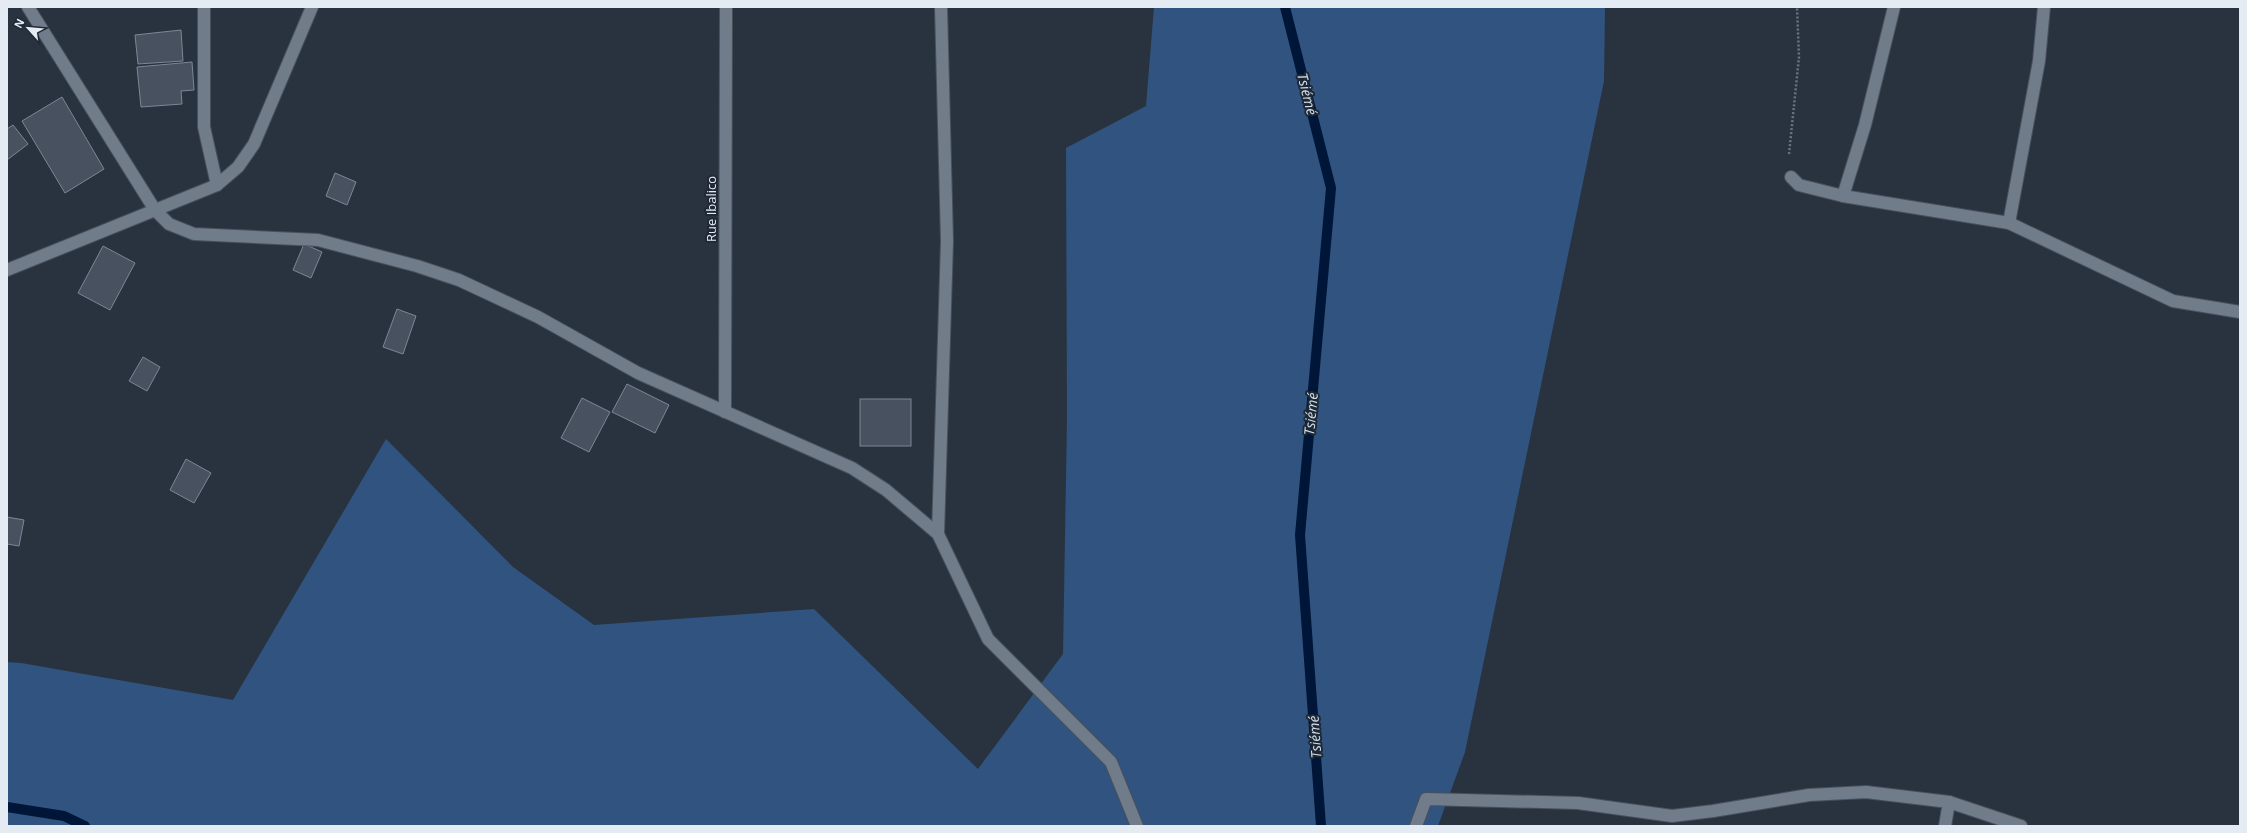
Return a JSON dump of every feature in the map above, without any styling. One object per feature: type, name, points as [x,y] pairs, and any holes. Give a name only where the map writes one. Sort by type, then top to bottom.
[{"type":"street","points":[[28,7],[155,210],[169,224],[194,234],[318,240],[417,266],[459,280],[538,317],[638,373],[852,468],[886,490],[938,534],[988,640],[1111,762],[1137,826]]},
{"type":"street","points":[[204,7],[204,127],[217,185]]},
{"type":"street","points":[[7,270],[217,185],[238,167],[254,144],[312,7]]},
{"type":"street","name":"Rue Ibalico","points":[[725,412],[726,7]]},
{"type":"street","points":[[938,534],[947,241],[941,7]]},
{"type":"street","points":[[1843,196],[1865,125],[1894,7]]},
{"type":"street","points":[[2010,223],[2039,60],[2044,7]]},
{"type":"street","points":[[1791,177],[1799,185],[1843,196],[2010,223],[2173,301],[2240,312]]},
{"type":"street","points":[[1416,826],[1426,799],[1578,803],[1672,816],[1713,812],[1809,795],[1866,792],[1949,802],[2021,826]]},
{"type":"street","points":[[1945,826],[1949,802]]},
{"type":"path","points":[[1791,177],[1787,169],[1799,57],[1797,7]]},
{"type":"shaded area","points":[[1154,7],[1605,7],[1604,81],[1465,752],[1438,826],[7,826],[7,662],[21,663],[233,700],[386,439],[513,567],[594,625],[814,609],[978,769],[1063,654],[1067,419],[1066,148],[1146,106]]},
{"type":"building","points":[[181,30],[183,61],[138,64],[135,35]]},
{"type":"building","points":[[192,62],[194,90],[181,91],[182,104],[141,107],[137,67]]},
{"type":"building","points":[[62,97],[104,169],[65,193],[22,121]]},
{"type":"building","points":[[13,125],[28,144],[7,160],[7,129]]},
{"type":"building","points":[[335,173],[356,182],[347,205],[326,196]]},
{"type":"building","points":[[304,244],[322,252],[311,278],[293,270]]},
{"type":"building","points":[[103,246],[135,263],[110,310],[78,293]]},
{"type":"building","points":[[397,309],[416,316],[403,354],[383,347]]},
{"type":"building","points":[[143,357],[160,367],[147,391],[129,381]]},
{"type":"building","points":[[627,384],[669,405],[655,433],[612,412]]},
{"type":"building","points":[[582,398],[610,412],[589,452],[561,438]]},
{"type":"building","points":[[860,399],[911,399],[911,446],[860,446]]},
{"type":"building","points":[[186,459],[211,473],[194,503],[170,490]]},
{"type":"building","points":[[7,517],[24,520],[19,546],[7,544]]},
{"type":"waterway","name":"Tsiémé","points":[[1285,7],[1331,188],[1300,535],[1321,826]]},
{"type":"waterway","points":[[7,807],[64,816],[85,826]]}]
